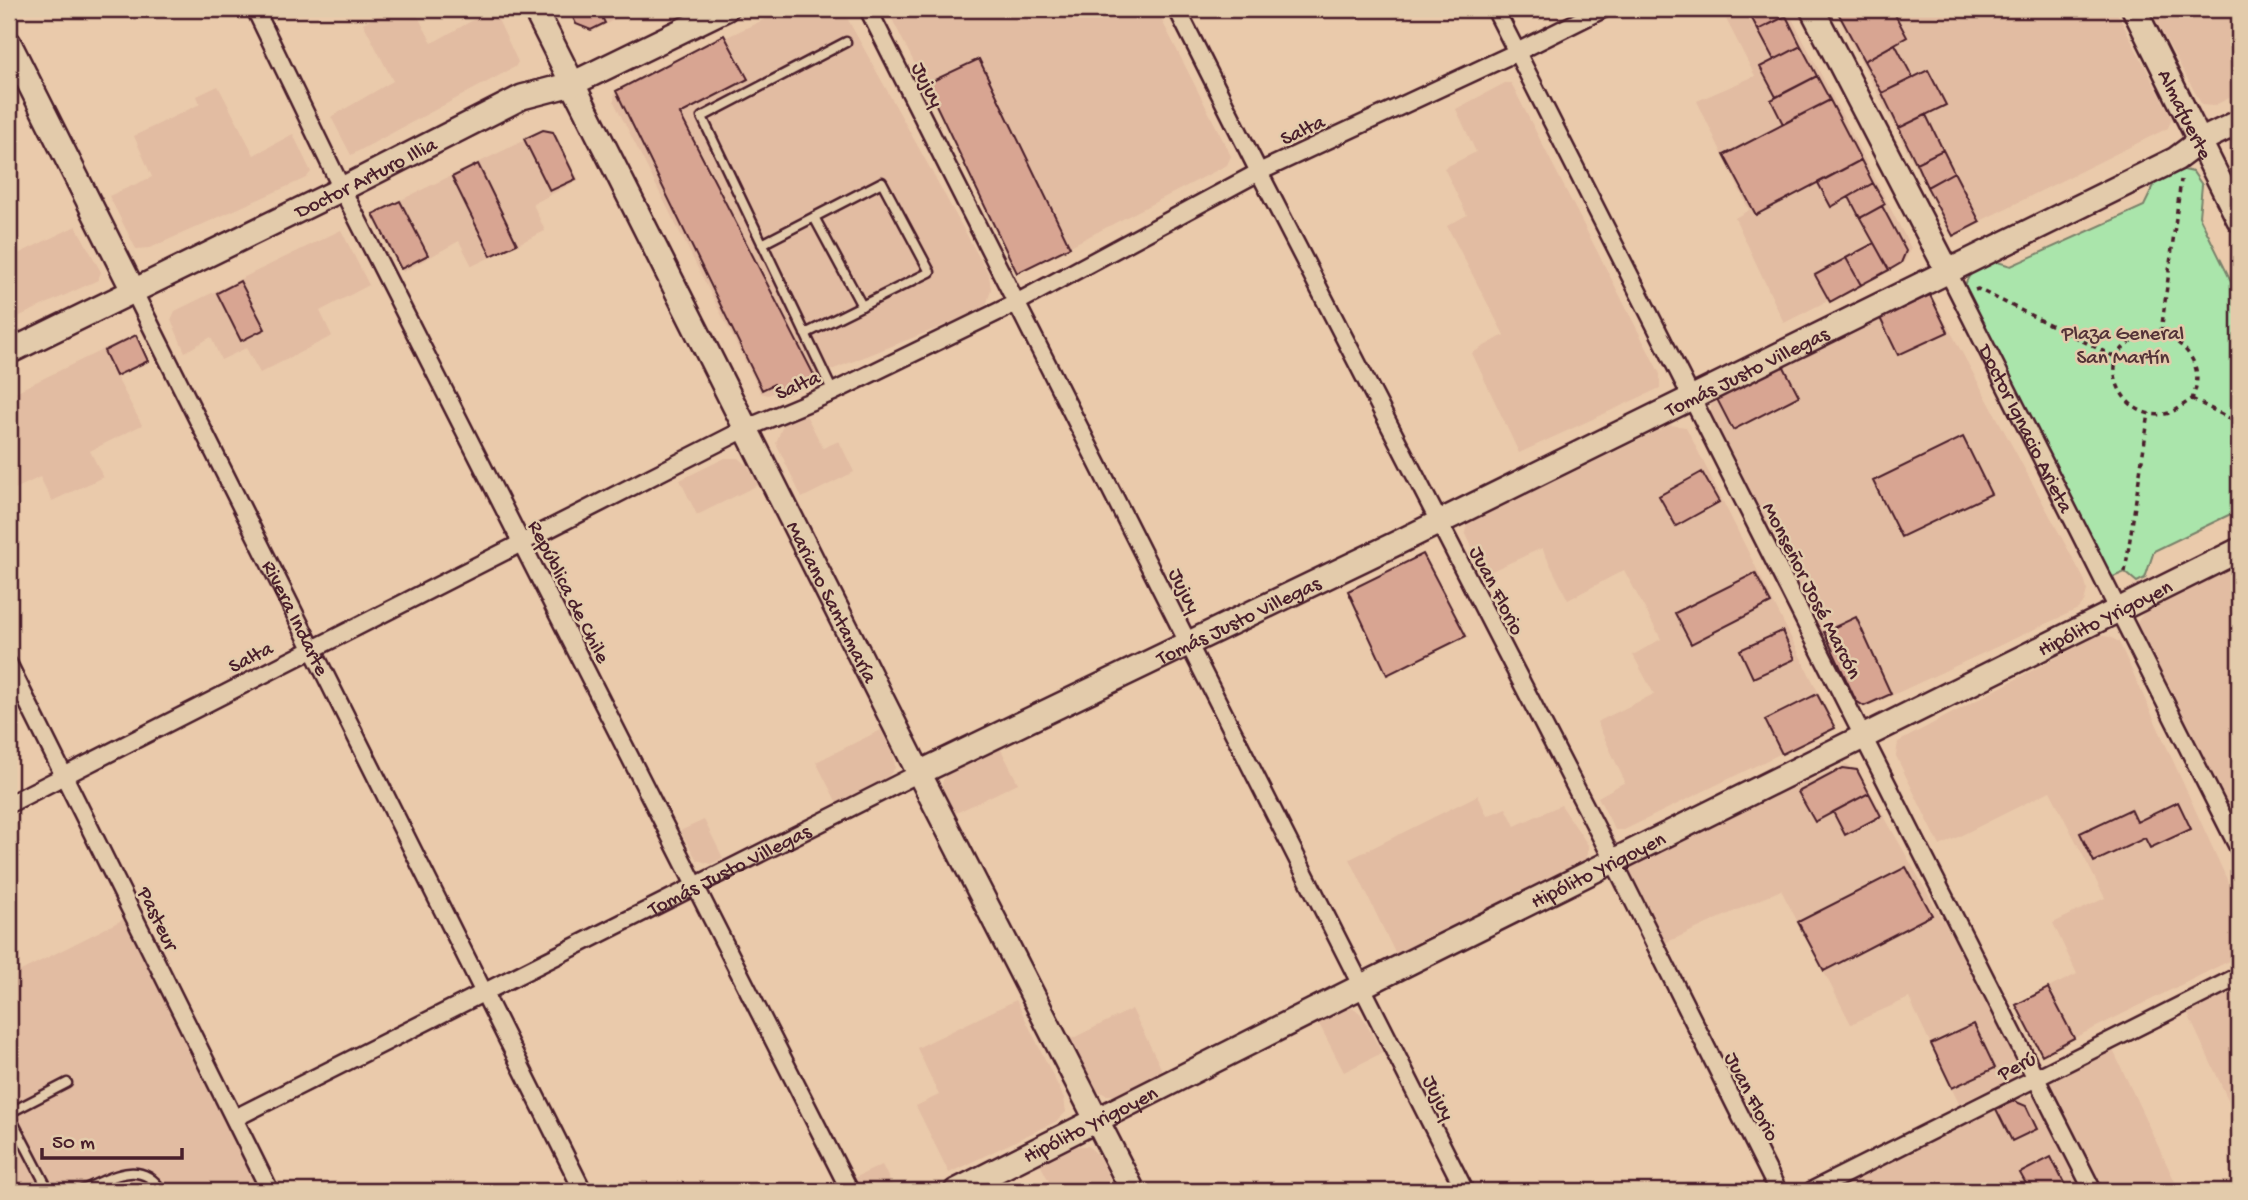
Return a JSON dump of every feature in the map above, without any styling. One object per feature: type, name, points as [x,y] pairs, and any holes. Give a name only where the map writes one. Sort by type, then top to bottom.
[{"type":"street","name":"República de Chile","points":[[255,9],[342,189],[849,1191]]},
{"type":"street","name":"Mariano Santamaría","points":[[535,9],[919,774],[1133,1191]]},
{"type":"street","name":"Doctor Arturo Illia","points":[[9,352],[342,189],[522,97],[572,83],[726,9]]},
{"type":"street","name":"Jujuy","points":[[868,9],[1465,1191]]},
{"type":"street","name":"Juan Florio","points":[[1177,9],[1258,172],[1614,862],[1778,1191]]},
{"type":"street","name":"Monseñor José Marcón","points":[[1495,9],[2093,1191]]},
{"type":"street","name":"Salta","points":[[9,804],[747,428],[833,392],[1016,303],[1258,172],[1517,52],[1603,9]]},
{"type":"street","name":"Doctor Ignacio Arieta","points":[[1812,9],[1961,297],[2239,849]]},
{"type":"street","name":"Almafuerte","points":[[2134,9],[2239,220]]},
{"type":"street","name":"Rivera Indarte","points":[[9,43],[583,1191]]},
{"type":"street","name":"Tomás Justo Villegas","points":[[235,1118],[919,774],[1190,644],[2176,159],[2200,141],[2239,122]]},
{"type":"street","name":"Hipólito Yrigoyen","points":[[956,1191],[2239,550]]},
{"type":"street","name":"Pasteur","points":[[9,665],[270,1191]]},
{"type":"street","name":"Perú","points":[[1811,1191],[2239,976]]},
{"type":"lane","points":[[833,392],[702,117],[846,42]]},
{"type":"lane","points":[[762,244],[882,182],[930,272],[805,334]]},
{"type":"lane","points":[[814,217],[862,306]]},
{"type":"lane","points":[[49,1191],[9,1114],[67,1083]]},
{"type":"lane","points":[[81,1191],[131,1172],[151,1178],[162,1191]]},
{"type":"path","points":[[2161,332],[2181,180]]},
{"type":"path","points":[[1961,297],[1979,289],[2117,358]]},
{"type":"path","points":[[2161,332],[2177,340],[2191,354],[2196,365],[2197,381],[2192,398],[2171,412],[2149,413],[2137,410],[2128,404],[2120,391],[2115,375],[2117,358],[2121,350],[2141,335],[2161,332]]},
{"type":"path","points":[[2192,398],[2239,423]]},
{"type":"path","points":[[2125,572],[2149,413]]},
{"type":"shaded area","points":[[391,9],[414,9],[432,43],[493,9],[518,62],[515,67],[351,155],[331,117],[393,81],[363,23]]},
{"type":"shaded area","points":[[570,9],[635,9],[593,31],[578,25]]},
{"type":"shaded area","points":[[786,9],[842,9],[989,275],[991,289],[987,303],[978,312],[768,395],[761,393],[614,102],[615,90]]},
{"type":"shaded area","points":[[887,9],[1156,9],[1231,156],[1227,165],[1026,269],[1019,270]]},
{"type":"shaded area","points":[[1731,9],[1787,9],[1911,248],[1905,261],[1784,323],[1735,218],[1749,210],[1697,101],[1755,76],[1723,13]]},
{"type":"shaded area","points":[[1834,9],[2115,9],[2172,118],[2168,128],[1960,231],[1948,230]]},
{"type":"shaded area","points":[[2149,9],[2239,9],[2239,93],[2213,106],[2202,105]]},
{"type":"shaded area","points":[[1505,83],[1511,83],[1660,374],[1660,388],[1519,453],[1472,353],[1504,335],[1447,226],[1467,215],[1444,168],[1476,152],[1456,109]]},
{"type":"shaded area","points":[[218,86],[254,155],[293,134],[311,172],[306,178],[150,248],[136,249],[109,196],[152,177],[134,136],[200,104],[197,96]]},
{"type":"shaded area","points":[[544,131],[554,134],[579,180],[533,204],[545,231],[472,266],[459,241],[403,272],[376,218],[378,211]]},
{"type":"shaded area","points":[[76,226],[101,272],[98,280],[9,321],[9,235],[18,254]]},
{"type":"shaded area","points":[[341,230],[369,285],[320,311],[332,336],[260,373],[246,348],[221,360],[211,337],[185,352],[171,320],[175,311]]},
{"type":"shaded area","points":[[1931,295],[2085,581],[2087,590],[2084,602],[2078,609],[1867,707],[1857,704],[1711,414],[1711,404]]},
{"type":"shaded area","points":[[129,337],[134,337],[148,361],[116,376],[142,425],[90,451],[103,477],[52,501],[40,477],[15,489],[9,477],[9,395]]},
{"type":"shaded area","points":[[805,413],[823,448],[839,441],[854,472],[802,498],[776,443],[783,425]]},
{"type":"shaded area","points":[[1670,425],[1686,427],[1832,720],[1829,730],[1624,830],[1615,830],[1598,797],[1625,782],[1597,722],[1654,694],[1633,655],[1661,639],[1624,570],[1568,600],[1542,548],[1485,574],[1465,532],[1467,524]]},
{"type":"shaded area","points":[[725,458],[739,458],[748,466],[758,485],[697,515],[680,480]]},
{"type":"shaded area","points":[[2239,560],[2239,826],[2135,631],[2146,609]]},
{"type":"shaded area","points":[[2099,635],[2119,642],[2239,906],[2239,956],[2044,1053],[2036,1046],[2015,1004],[2077,974],[2053,923],[2105,898],[2050,791],[1940,846],[1896,756],[1898,742]]},
{"type":"shaded area","points":[[881,730],[894,755],[895,768],[887,778],[837,803],[816,762]]},
{"type":"shaded area","points":[[997,742],[1018,783],[954,814],[943,793],[942,783],[946,773],[951,765]]},
{"type":"shaded area","points":[[1846,764],[1859,772],[2021,1058],[2023,1069],[2015,1077],[1959,1104],[1909,998],[1851,1024],[1781,890],[1663,944],[1626,876],[1631,860]]},
{"type":"shaded area","points":[[1478,795],[1487,816],[1506,808],[1515,826],[1561,805],[1588,845],[1588,854],[1583,862],[1396,955],[1350,859]]},
{"type":"shaded area","points":[[704,820],[723,858],[711,864],[697,860],[680,831]]},
{"type":"shaded area","points":[[126,918],[263,1191],[9,1191],[9,977]]},
{"type":"shaded area","points":[[2239,987],[2239,1123],[2187,1012]]},
{"type":"shaded area","points":[[1016,1000],[1064,1098],[1066,1112],[1057,1121],[949,1173],[916,1106],[939,1095],[917,1048]]},
{"type":"shaded area","points":[[1348,1007],[1361,1014],[1382,1053],[1344,1072],[1317,1020],[1340,1008]]},
{"type":"shaded area","points":[[1132,1009],[1163,1072],[1115,1095],[1107,1095],[1097,1091],[1091,1083],[1069,1040]]},
{"type":"shaded area","points":[[2112,1048],[2176,1184],[2162,1191],[2101,1191],[2051,1091],[2052,1078]]},
{"type":"shaded area","points":[[2025,1095],[2034,1097],[2040,1104],[2082,1191],[1828,1191]]},
{"type":"shaded area","points":[[1075,1146],[1088,1146],[1098,1155],[1116,1191],[1054,1191],[1040,1164]]},
{"type":"shaded area","points":[[882,1165],[895,1191],[858,1191],[852,1179]]},
{"type":"green space","name":"Plaza General San Martín","points":[[2175,168],[2193,172],[2202,185],[2199,216],[2239,297],[2239,510],[2154,551],[2145,578],[2137,582],[2125,572],[2113,577],[2105,567],[1965,293],[1965,286],[1973,272],[1994,261],[2011,266],[2144,206],[2158,177]]},
{"type":"building","points":[[569,9],[598,9],[605,23],[591,30],[576,24]]},
{"type":"building","points":[[1747,9],[1783,9],[1786,16],[1758,30]]},
{"type":"building","points":[[1836,9],[1892,9],[1907,37],[1864,61]]},
{"type":"building","points":[[1786,16],[1801,46],[1774,60],[1758,30]]},
{"type":"building","points":[[724,35],[748,79],[680,114],[815,377],[781,396],[774,384],[762,390],[616,91]]},
{"type":"building","points":[[1895,44],[1913,78],[1882,93],[1864,61]]},
{"type":"building","points":[[1801,46],[1817,76],[1776,97],[1760,67]]},
{"type":"building","points":[[979,59],[1070,247],[1017,273],[926,84]]},
{"type":"building","points":[[1928,70],[1946,105],[1899,128],[1882,93]]},
{"type":"building","points":[[1817,76],[1830,100],[1783,124],[1771,100]]},
{"type":"building","points":[[1830,100],[1861,160],[1756,215],[1724,155]]},
{"type":"building","points":[[1926,115],[1943,150],[1916,163],[1899,128]]},
{"type":"building","points":[[543,130],[553,132],[576,179],[550,191],[524,139]]},
{"type":"building","points":[[1943,150],[1954,172],[1927,187],[1916,163]]},
{"type":"building","points":[[1861,160],[1873,183],[1831,207],[1818,183]]},
{"type":"building","points":[[478,164],[517,244],[491,256],[452,177]]},
{"type":"building","points":[[1954,172],[1980,222],[1953,236],[1927,187]]},
{"type":"building","points":[[1873,183],[1885,204],[1860,218],[1849,197]]},
{"type":"building","points":[[400,201],[428,255],[401,269],[373,214]]},
{"type":"building","points":[[1882,206],[1906,251],[1901,263],[1889,270],[1860,218]]},
{"type":"building","points":[[1874,243],[1889,270],[1861,285],[1846,258]]},
{"type":"building","points":[[1846,258],[1861,285],[1830,302],[1815,275]]},
{"type":"building","points":[[240,281],[265,329],[241,341],[217,293]]},
{"type":"building","points":[[1930,295],[1948,332],[1898,355],[1880,318]]},
{"type":"building","points":[[136,335],[148,361],[116,376],[104,351]]},
{"type":"building","points":[[1783,365],[1799,396],[1733,430],[1717,399]]},
{"type":"building","points":[[1963,437],[1991,494],[1901,537],[1873,481]]},
{"type":"building","points":[[1702,472],[1719,502],[1676,526],[1659,496]]},
{"type":"building","points":[[1423,554],[1466,636],[1387,675],[1348,591]]},
{"type":"building","points":[[1755,573],[1771,603],[1691,644],[1675,613]]},
{"type":"building","points":[[1856,617],[1891,694],[1864,706],[1856,701],[1824,632]]},
{"type":"building","points":[[1782,631],[1795,659],[1753,678],[1740,650]]},
{"type":"building","points":[[1817,694],[1835,728],[1782,754],[1765,720]]},
{"type":"building","points":[[1843,768],[1857,770],[1869,793],[1815,822],[1798,792]]},
{"type":"building","points":[[1869,793],[1881,816],[1845,835],[1833,812]]},
{"type":"building","points":[[2178,802],[2191,829],[2150,848],[2145,838],[2094,862],[2080,833],[2131,809],[2137,822]]},
{"type":"building","points":[[1906,867],[1932,915],[1824,971],[1798,922]]},
{"type":"building","points":[[2048,988],[2074,1038],[2042,1055],[2016,1005]]},
{"type":"building","points":[[1974,1024],[1995,1068],[1952,1088],[1931,1044]]},
{"type":"building","points":[[2014,1101],[2026,1106],[2037,1129],[2012,1141],[1996,1109]]},
{"type":"building","points":[[2051,1157],[2068,1191],[2030,1191],[2020,1173]]}]
